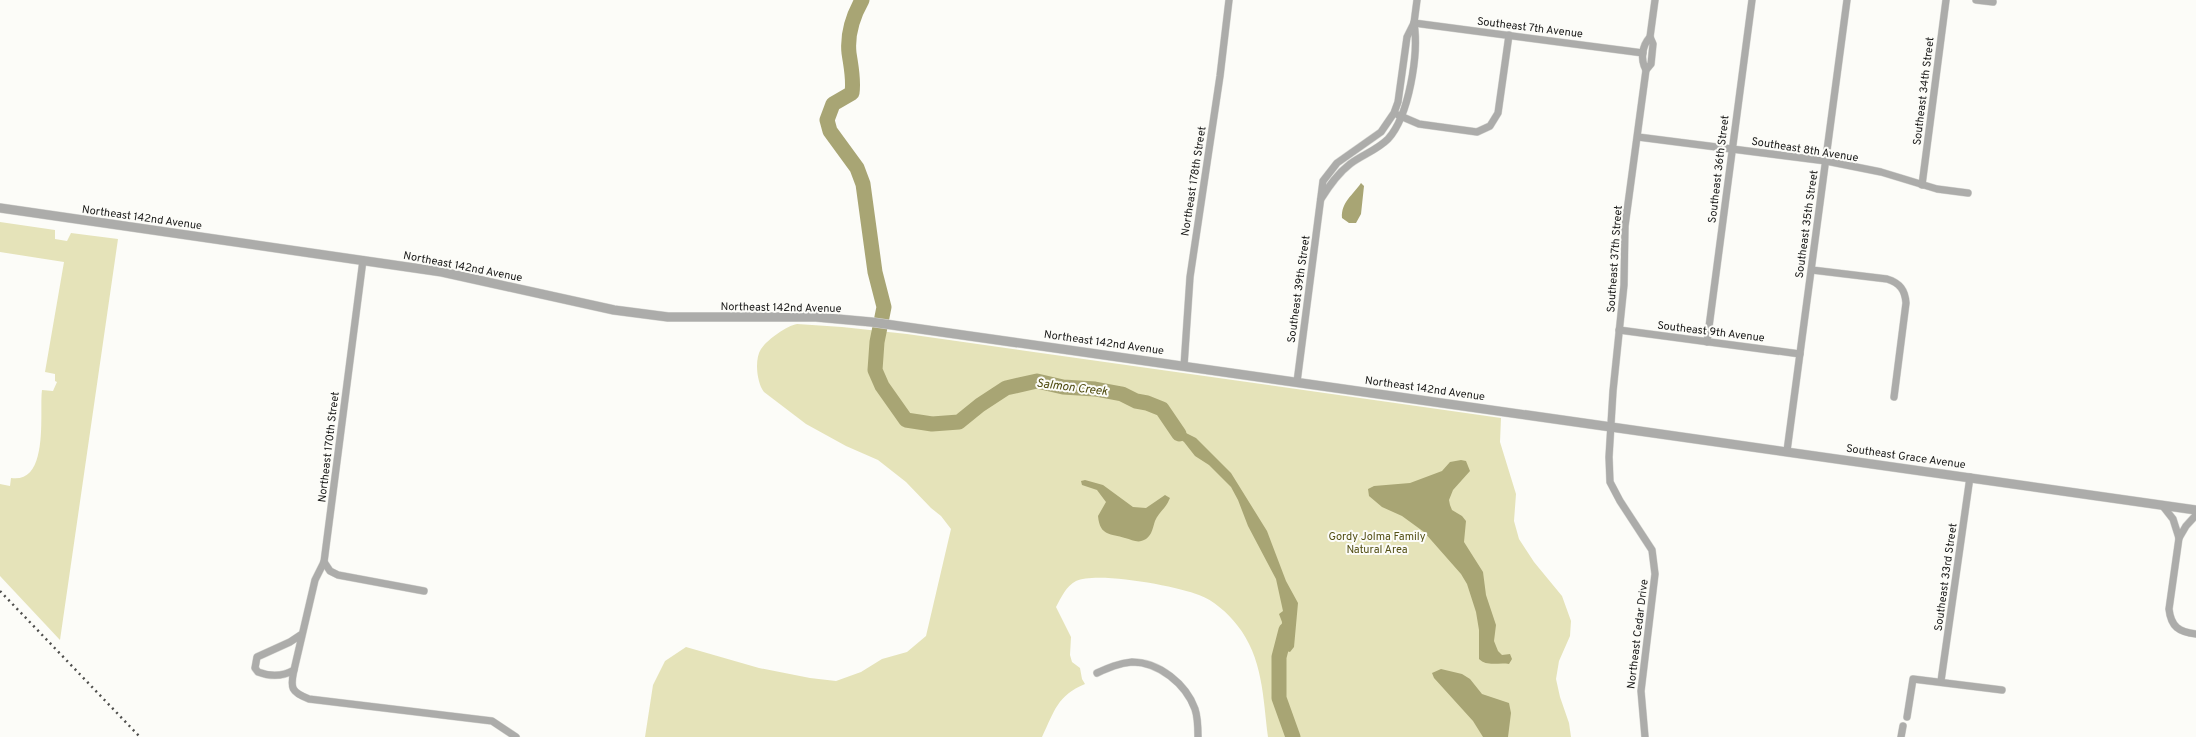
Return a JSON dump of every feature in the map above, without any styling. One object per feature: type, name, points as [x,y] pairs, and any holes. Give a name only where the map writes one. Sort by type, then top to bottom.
[{"type":"street","name":"Northeast 178th Street","points":[[1184,366],[1190,277],[1220,76],[1229,0]]},
{"type":"street","name":"Southeast 39th Street","points":[[1321,199],[1341,172],[1388,139],[1401,117],[1408,95],[1416,38],[1414,23],[1417,0]]},
{"type":"street","name":"Southeast 37th Street","points":[[1612,426],[1613,390],[1624,286],[1625,226],[1646,70],[1651,64],[1653,44],[1650,37],[1655,0]]},
{"type":"street","name":"Southeast 36th Street","points":[[1707,342],[1752,0]]},
{"type":"street","name":"Southeast 35th Street","points":[[1787,451],[1847,0]]},
{"type":"street","name":"Southeast 34th Street","points":[[1922,185],[1946,0]]},
{"type":"street","points":[[1976,0],[1993,2]]},
{"type":"street","name":"Southeast 39th Street","points":[[1297,382],[1323,181],[1328,173],[1347,155],[1381,132],[1394,114],[1398,102],[1408,37],[1414,23]]},
{"type":"street","name":"Southeast 7th Avenue","points":[[1414,23],[1643,53]]},
{"type":"street","points":[[1394,114],[1419,124],[1477,132],[1490,126],[1498,113],[1509,35]]},
{"type":"street","name":"Southeast 37th Street","points":[[1646,70],[1642,63],[1644,43],[1650,37]]},
{"type":"street","name":"Southeast 8th Avenue","points":[[1638,137],[1826,161],[1881,172],[1922,185],[1968,193]]},
{"type":"street","name":"Northeast 142nd Avenue","points":[[0,208],[442,272],[614,310],[668,317],[816,317],[871,322],[1612,426]]},
{"type":"street","name":"Northeast 170th Street","points":[[363,260],[324,562],[315,580],[294,670],[292,687],[294,692],[310,699],[492,721],[510,731],[516,737]]},
{"type":"street","points":[[1812,270],[1888,279],[1895,282],[1902,288],[1906,303],[1894,397]]},
{"type":"street","name":"Southeast 9th Avenue","points":[[1619,330],[1800,354]]},
{"type":"street","name":"Southeast Grace Avenue","points":[[1612,426],[2196,510]]},
{"type":"street","name":"Northeast Cedar Drive","points":[[1612,426],[1609,457],[1610,482],[1620,501],[1652,550],[1655,574],[1640,691],[1645,737]]},
{"type":"street","name":"Southeast 33rd Street","points":[[1941,681],[1970,477]]},
{"type":"street","points":[[2162,505],[2173,519],[2179,538],[2169,609],[2174,626],[2182,631],[2196,634]]},
{"type":"street","points":[[2179,538],[2196,515]]},
{"type":"street","points":[[324,562],[330,571],[338,575],[424,590]]},
{"type":"street","points":[[294,670],[287,674],[271,676],[258,672],[255,668],[255,662],[257,657],[290,642],[302,634]]},
{"type":"street","points":[[1097,673],[1114,665],[1132,662],[1153,666],[1170,676],[1186,692],[1195,709],[1198,737]]},
{"type":"street","points":[[1907,717],[1913,679],[1941,681],[2002,690]]},
{"type":"street","points":[[1901,737],[1903,726]]},
{"type":"green space","points":[[0,222],[55,230],[55,239],[67,241],[71,233],[118,239],[60,640],[0,576],[0,484],[10,486],[11,478],[23,477],[32,470],[37,458],[40,444],[42,390],[53,391],[57,382],[55,381],[55,374],[45,372],[64,262],[0,252]]},
{"type":"green space","name":"Gordy Jolma Family Natural Area","points":[[797,324],[907,334],[1501,418],[1500,442],[1516,494],[1514,521],[1519,539],[1534,562],[1562,596],[1571,621],[1570,636],[1559,661],[1556,679],[1560,697],[1569,723],[1571,737],[1268,737],[1263,693],[1257,664],[1246,637],[1225,612],[1210,600],[1188,591],[1137,581],[1086,578],[1072,583],[1064,592],[1056,607],[1071,637],[1070,655],[1072,662],[1080,668],[1082,679],[1085,684],[1068,694],[1058,705],[1042,737],[645,737],[653,685],[665,661],[686,647],[759,668],[810,678],[836,681],[861,672],[882,659],[907,652],[926,636],[951,529],[941,516],[931,508],[906,482],[878,460],[846,446],[806,424],[764,392],[757,371],[761,349],[777,334],[788,327]]},
{"type":"shaded area","points":[[1361,183],[1364,186],[1361,214],[1356,223],[1349,223],[1342,218],[1343,207]]},
{"type":"shaded area","points":[[1160,413],[1176,422],[1184,432],[1196,438],[1231,473],[1267,531],[1286,581],[1298,603],[1294,647],[1290,652],[1280,649],[1282,622],[1279,614],[1283,611],[1276,579],[1248,526],[1238,500],[1231,487],[1209,465],[1195,456],[1184,442],[1173,434],[1163,422]]},
{"type":"shaded area","points":[[1461,460],[1466,461],[1470,471],[1453,490],[1449,500],[1450,505],[1452,510],[1462,516],[1466,521],[1464,542],[1483,572],[1486,595],[1496,625],[1494,641],[1498,651],[1502,655],[1510,654],[1512,659],[1509,664],[1489,664],[1479,659],[1479,630],[1476,612],[1467,584],[1461,574],[1424,532],[1402,516],[1382,507],[1369,496],[1368,489],[1374,486],[1410,483],[1442,471],[1450,462]]},
{"type":"shaded area","points":[[1085,480],[1103,485],[1133,507],[1146,508],[1165,495],[1170,498],[1166,506],[1156,518],[1150,535],[1146,539],[1136,541],[1107,533],[1101,528],[1098,516],[1106,502],[1097,490],[1082,485],[1081,481]]},
{"type":"shaded area","points":[[1441,669],[1462,674],[1470,679],[1482,694],[1509,703],[1511,713],[1508,737],[1483,737],[1473,721],[1434,678],[1432,673]]},
{"type":"waterway","name":"Salmon Creek","points":[[862,0],[853,19],[849,39],[853,88],[852,93],[833,104],[827,120],[830,131],[857,168],[863,184],[875,272],[884,307],[877,342],[875,370],[882,386],[906,420],[932,424],[959,422],[980,405],[1006,388],[1037,381],[1063,387],[1095,389],[1122,394],[1136,401],[1147,403],[1162,409],[1179,434]]},
{"type":"waterway","name":"Salmon Creek","points":[[1286,630],[1279,657],[1279,698],[1293,737]]},
{"type":"railway","points":[[0,591],[140,737]]}]
